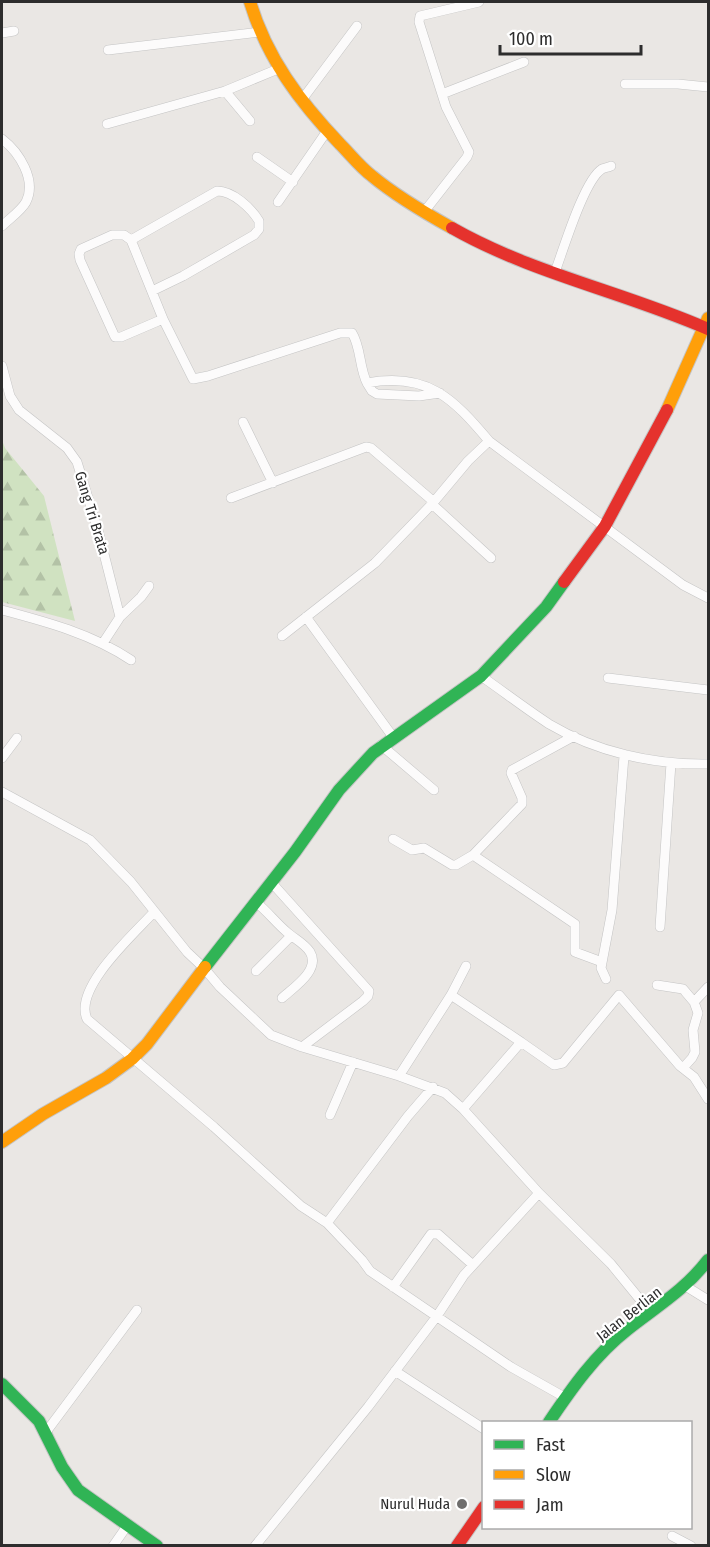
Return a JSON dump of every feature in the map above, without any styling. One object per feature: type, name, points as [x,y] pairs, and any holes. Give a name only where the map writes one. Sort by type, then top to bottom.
[{"type":"main road","points":[[2,1142],[43,1114],[106,1078],[132,1059],[147,1044],[272,883],[339,790],[381,745],[481,676],[546,607],[605,526],[670,402],[707,325],[525,263],[489,248],[424,212],[371,175],[327,131],[278,69],[260,32],[250,2]]},
{"type":"main road","name":"Jalan Berlian","points":[[550,1421],[615,1340],[687,1287],[708,1260]]},
{"type":"main road","points":[[2,1384],[39,1421],[62,1467],[78,1490],[157,1545]]},
{"type":"main road","points":[[457,1545],[482,1508]]},
{"type":"street","points":[[424,212],[469,152],[442,94],[419,22],[420,16],[424,13],[479,2]]},
{"type":"street","points":[[301,101],[357,26]]},
{"type":"street","points":[[2,33],[14,31]]},
{"type":"street","points":[[108,50],[260,32]]},
{"type":"street","points":[[442,94],[524,62]]},
{"type":"street","points":[[107,124],[225,91],[278,69]]},
{"type":"street","points":[[625,84],[678,84],[708,87]]},
{"type":"street","points":[[225,91],[250,121]]},
{"type":"street","points":[[278,202],[327,131]]},
{"type":"street","points":[[2,139],[15,152],[29,177],[26,202],[2,226]]},
{"type":"street","points":[[256,157],[293,182]]},
{"type":"street","points":[[555,272],[575,216],[593,178],[603,168],[611,166]]},
{"type":"street","points":[[131,240],[217,190],[228,192],[237,198],[259,221],[259,229],[240,244],[152,291]]},
{"type":"street","points":[[163,319],[121,337],[115,337],[80,260],[81,249],[112,235],[124,235],[131,240],[163,319],[192,379],[208,376],[346,332],[352,333],[355,338],[360,366],[372,391],[377,394],[419,396],[440,393]]},
{"type":"street","name":"Gang Tri Brata","points":[[2,366],[10,396],[19,410],[67,448],[77,462],[98,530],[120,617]]},
{"type":"street","points":[[367,383],[400,380],[415,382],[440,393],[458,407],[489,441],[683,585],[708,598]]},
{"type":"street","points":[[243,422],[273,483]]},
{"type":"street","points":[[282,636],[375,562],[489,441]]},
{"type":"street","points":[[231,498],[366,447],[433,503],[491,558]]},
{"type":"street","points":[[103,643],[120,617],[149,586]]},
{"type":"street","points":[[2,610],[70,630],[103,643],[131,660]]},
{"type":"street","points":[[306,617],[393,737]]},
{"type":"street","points":[[481,676],[550,724],[624,756],[670,763],[708,764]]},
{"type":"street","points":[[608,678],[708,690]]},
{"type":"street","points":[[393,839],[412,850],[424,848],[452,865],[456,865],[473,855],[522,804],[512,770],[574,736]]},
{"type":"street","points":[[2,758],[17,738]]},
{"type":"street","points":[[381,745],[434,790]]},
{"type":"street","points":[[606,979],[601,971],[612,910],[624,756]]},
{"type":"street","points":[[660,927],[670,763]]},
{"type":"street","points":[[2,792],[90,840],[131,882],[187,952],[271,1035],[302,1047],[433,1087],[445,1093],[463,1109],[539,1193],[611,1264],[651,1313]]},
{"type":"street","points":[[473,855],[575,924],[575,952],[602,962]]},
{"type":"street","points":[[272,883],[369,991],[363,1001],[302,1047]]},
{"type":"street","points":[[256,903],[310,952],[312,962],[305,976],[282,998]]},
{"type":"street","points":[[154,912],[100,972],[88,992],[84,1006],[87,1019],[214,1126],[302,1206],[327,1223],[362,1260],[370,1272],[511,1367],[566,1398]]},
{"type":"street","points":[[256,971],[291,936]]},
{"type":"street","points":[[399,1076],[451,995],[466,966]]},
{"type":"street","points":[[657,985],[683,989],[694,1002],[698,1013],[693,1030],[695,1052],[693,1058],[683,1068]]},
{"type":"street","points":[[694,1002],[708,987]]},
{"type":"street","points":[[451,995],[554,1065],[560,1065],[619,995],[683,1068],[694,1077],[708,1099]]},
{"type":"street","points":[[463,1109],[521,1042]]},
{"type":"street","points":[[330,1115],[353,1062]]},
{"type":"street","points":[[327,1223],[408,1116],[433,1087]]},
{"type":"street","points":[[255,1545],[395,1371],[473,1265],[539,1193]]},
{"type":"street","points":[[393,1287],[434,1233],[473,1265]]},
{"type":"street","points":[[687,1287],[708,1300]]},
{"type":"street","points":[[46,1432],[138,1310]]},
{"type":"street","points":[[395,1371],[482,1428]]},
{"type":"street","points":[[113,1545],[127,1526]]},
{"type":"street","points":[[672,1536],[691,1545]]},
{"type":"green space","points":[[2,440],[5,448],[44,496],[75,621],[2,602]]},
{"type":"traffic: fast","points":[[205,967],[295,852],[339,790],[373,753],[481,676],[546,607],[564,582]]},
{"type":"traffic: fast","points":[[550,1421],[594,1361],[615,1340],[680,1289],[708,1260]]},
{"type":"traffic: fast","points":[[2,1384],[39,1421],[62,1467],[78,1490],[157,1546]]},
{"type":"traffic: slow","points":[[250,2],[265,42],[275,60],[298,95],[325,128],[359,165],[381,183],[452,228]]},
{"type":"traffic: slow","points":[[667,410],[708,318]]},
{"type":"traffic: slow","points":[[2,1142],[43,1114],[106,1078],[132,1059],[147,1044],[205,967]]},
{"type":"traffic: jam","points":[[452,228],[514,258],[708,329]]},
{"type":"traffic: jam","points":[[564,582],[605,526],[667,410]]},
{"type":"traffic: jam","points":[[457,1546],[482,1510]]},
{"type":"place","name":"Nurul Huda","points":[[462,1504]]}]
